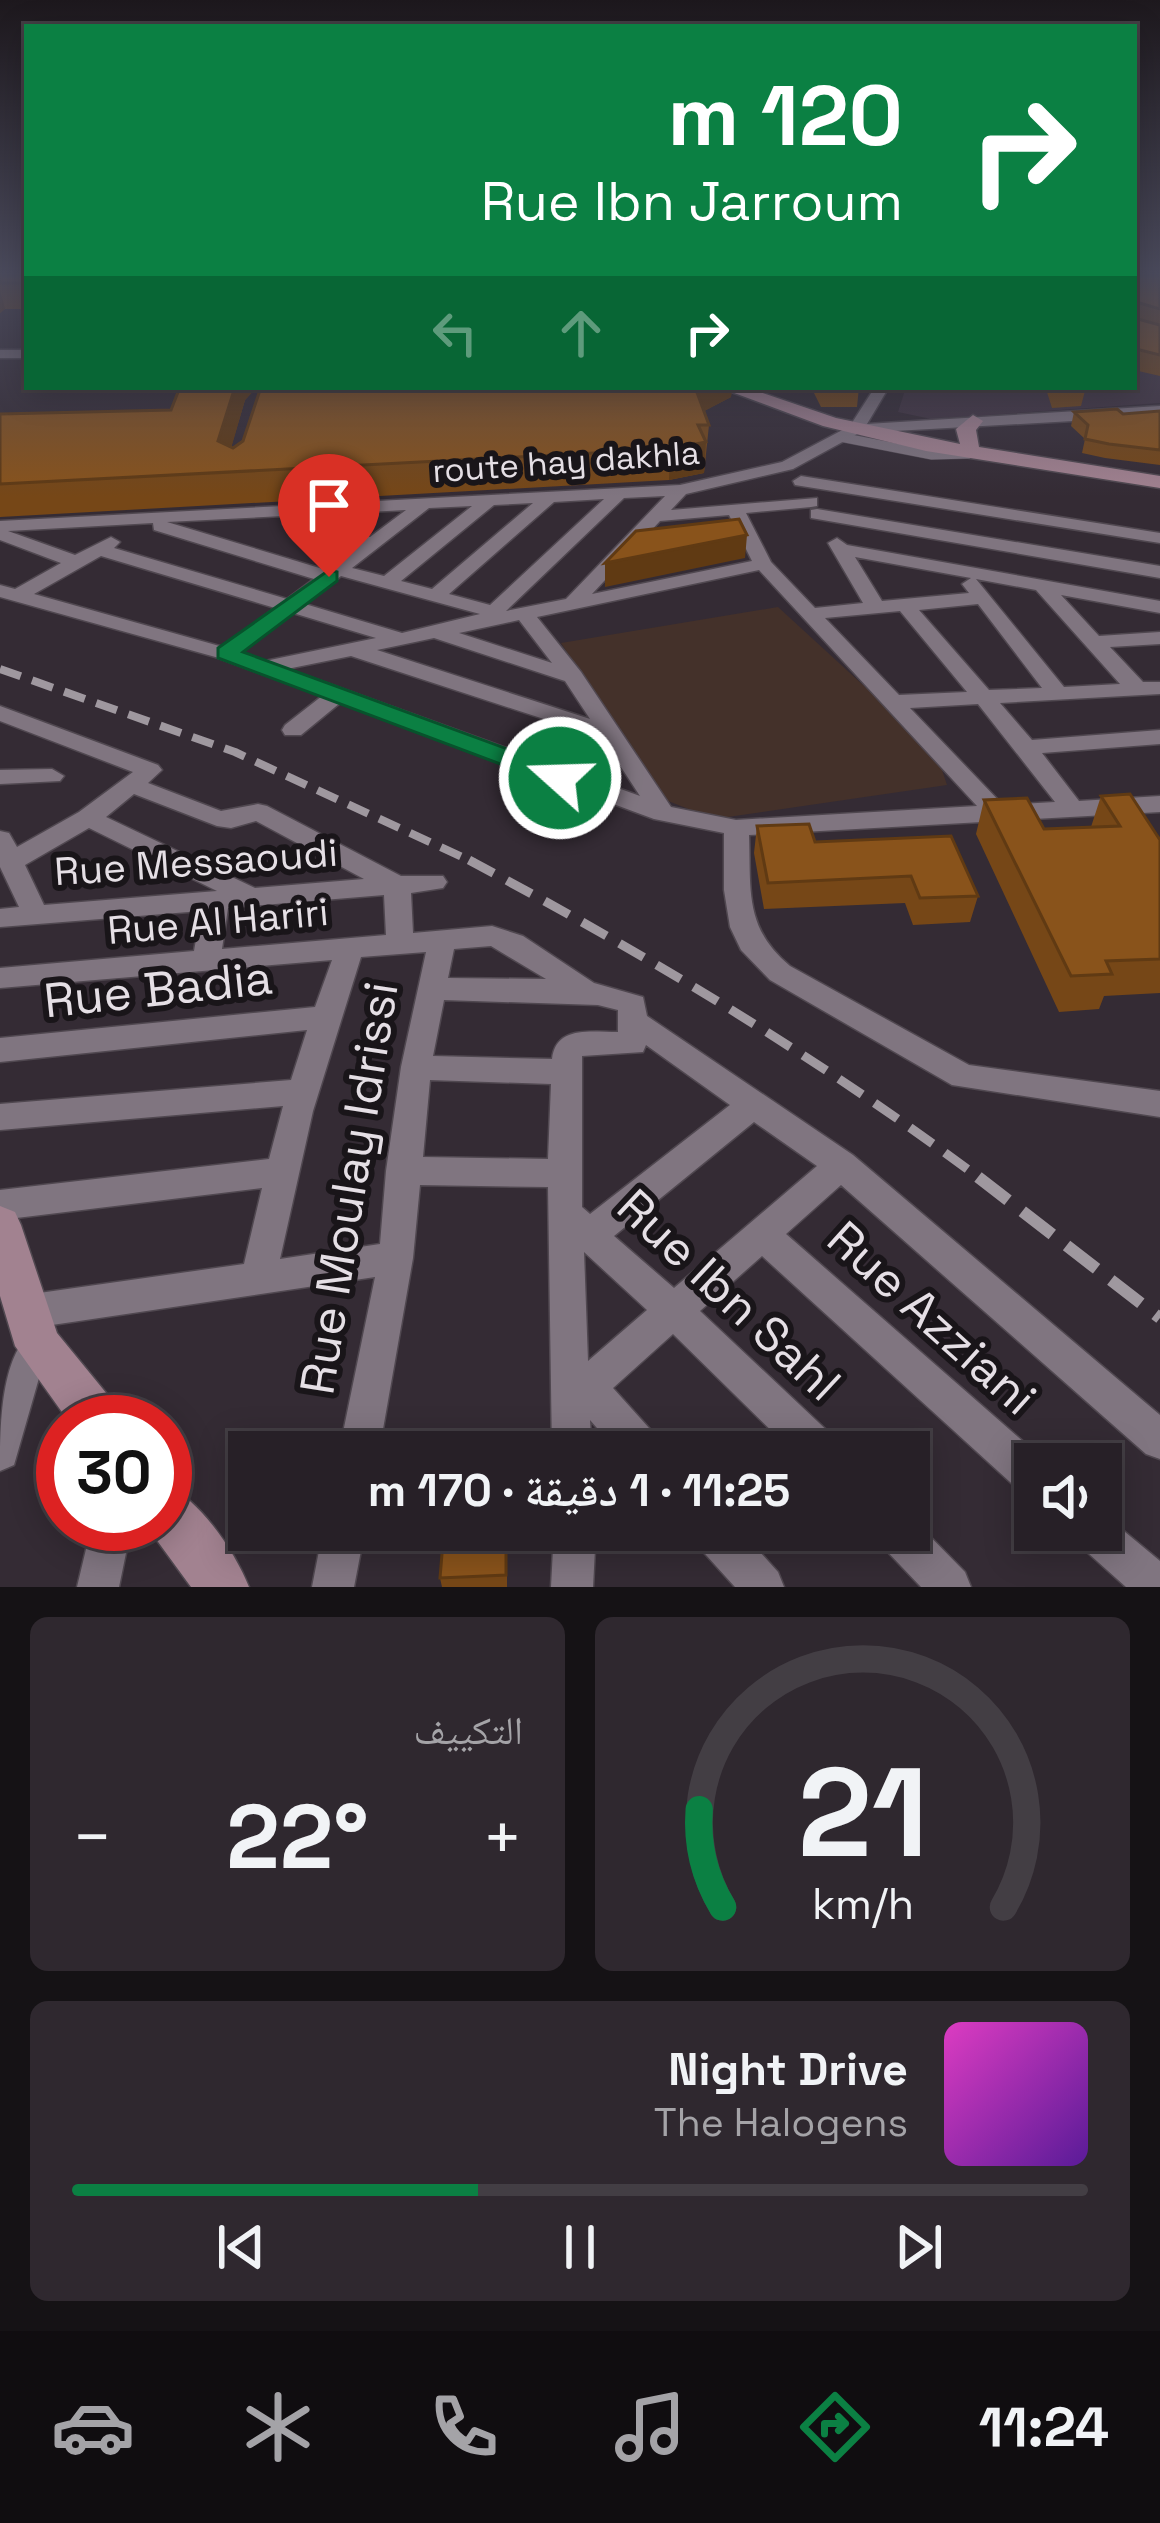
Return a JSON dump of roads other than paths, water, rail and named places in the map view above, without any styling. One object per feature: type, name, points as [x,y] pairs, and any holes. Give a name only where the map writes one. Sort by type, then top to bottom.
[{"type":"street","points":[[737,390],[861,428],[1160,482]]},
{"type":"street","points":[[861,428],[880,390]]},
{"type":"street","points":[[861,428],[1160,411]]},
{"type":"street","points":[[970,450],[966,429],[973,421]]},
{"type":"street","name":"route hay dakhla","points":[[0,530],[680,490],[787,466],[861,428]]},
{"type":"street","points":[[787,466],[801,481],[876,608]]},
{"type":"street","points":[[801,481],[1160,538]]},
{"type":"street","points":[[574,602],[680,490]]},
{"type":"street","points":[[488,615],[617,496]]},
{"type":"street","points":[[435,596],[546,501]]},
{"type":"street","points":[[387,583],[487,503]]},
{"type":"street","points":[[226,653],[423,506]]},
{"type":"street","points":[[658,516],[814,508],[1160,572]]},
{"type":"street","points":[[735,509],[763,564],[999,814]]},
{"type":"street","points":[[267,514],[374,543]]},
{"type":"street","points":[[10,593],[146,522],[435,596],[488,615]]},
{"type":"street","points":[[0,530],[76,562]]},
{"type":"street","points":[[722,534],[745,531]]},
{"type":"street","points":[[631,545],[654,542]]},
{"type":"street","points":[[98,549],[398,638]]},
{"type":"street","points":[[841,549],[1160,607]]},
{"type":"street","points":[[262,668],[432,632],[488,615],[524,613],[763,564]]},
{"type":"street","points":[[965,572],[979,598],[1059,695]]},
{"type":"street","points":[[1044,588],[1094,643],[1149,689]]},
{"type":"street","points":[[10,593],[226,653],[663,813],[736,828],[1160,804]]},
{"type":"street","points":[[810,614],[979,598]]},
{"type":"street","points":[[905,605],[1073,810]]},
{"type":"street","points":[[524,613],[573,677],[663,813]]},
{"type":"street","points":[[432,632],[573,677]]},
{"type":"street","points":[[1094,643],[1160,638]]},
{"type":"street","points":[[353,649],[612,734]]},
{"type":"street","points":[[893,702],[1149,689]]},
{"type":"street","points":[[293,730],[337,695]]},
{"type":"street","points":[[0,712],[217,818],[231,820],[256,812],[398,885],[400,945]]},
{"type":"street","points":[[1026,748],[1160,737]]},
{"type":"street","points":[[0,778],[52,776]]},
{"type":"street","points":[[34,914],[5,851],[88,818],[142,778]]},
{"type":"street","points":[[88,818],[250,896]]},
{"type":"street","points":[[736,828],[741,927],[754,954],[950,1070],[979,1079],[1160,1104]]},
{"type":"street","name":"Rue Messaoudi","points":[[0,918],[434,882]]},
{"type":"street","points":[[207,960],[216,900]]},
{"type":"street","name":"Rue Al Hariri","points":[[0,978],[503,938],[587,992]]},
{"type":"street","name":"Rue Moulay Idrissi","points":[[363,1431],[396,1258],[416,1067],[442,940]]},
{"type":"street","points":[[259,1278],[279,1172],[324,1017],[350,950]]},
{"type":"street","points":[[430,989],[587,992],[633,1011],[841,1166],[1160,1440]]},
{"type":"street","points":[[416,1067],[568,1059],[628,1046],[633,1011]]},
{"type":"street","name":"Rue Badia","points":[[0,1050],[324,1017]]},
{"type":"street","points":[[568,1059],[564,1173],[579,1224],[579,1395],[575,1431]]},
{"type":"street","points":[[0,1117],[303,1092]]},
{"type":"street","points":[[579,1224],[754,1104]]},
{"type":"street","points":[[579,1395],[841,1166]]},
{"type":"street","points":[[402,1171],[564,1173]]},
{"type":"street","points":[[0,1205],[279,1172]]},
{"type":"street","name":"Rue Ibn Sahl","points":[[579,1224],[799,1431]]},
{"type":"street","points":[[0,1225],[21,1350],[0,1451]]},
{"type":"street","name":"Rue Azziani","points":[[762,1234],[1014,1459]]},
{"type":"street","points":[[21,1350],[259,1278],[396,1258]]},
{"type":"street","points":[[21,1350],[70,1395]]},
{"type":"street","points":[[579,1395],[620,1431]]},
{"type":"street","points":[[192,1546],[223,1587]]},
{"type":"street","points":[[98,1587],[106,1551]]},
{"type":"street","points":[[332,1587],[340,1551]]},
{"type":"street","points":[[572,1587],[573,1551]]},
{"type":"street","points":[[731,1551],[763,1587]]},
{"type":"street","points":[[916,1551],[950,1587]]},
{"type":"street","points":[[1118,1551],[1158,1587]]},
{"type":"railway","points":[[0,669],[235,752],[472,861]]},
{"type":"railway","points":[[472,861],[732,1010],[979,1178]]},
{"type":"railway","points":[[979,1178],[1160,1318]]}]
